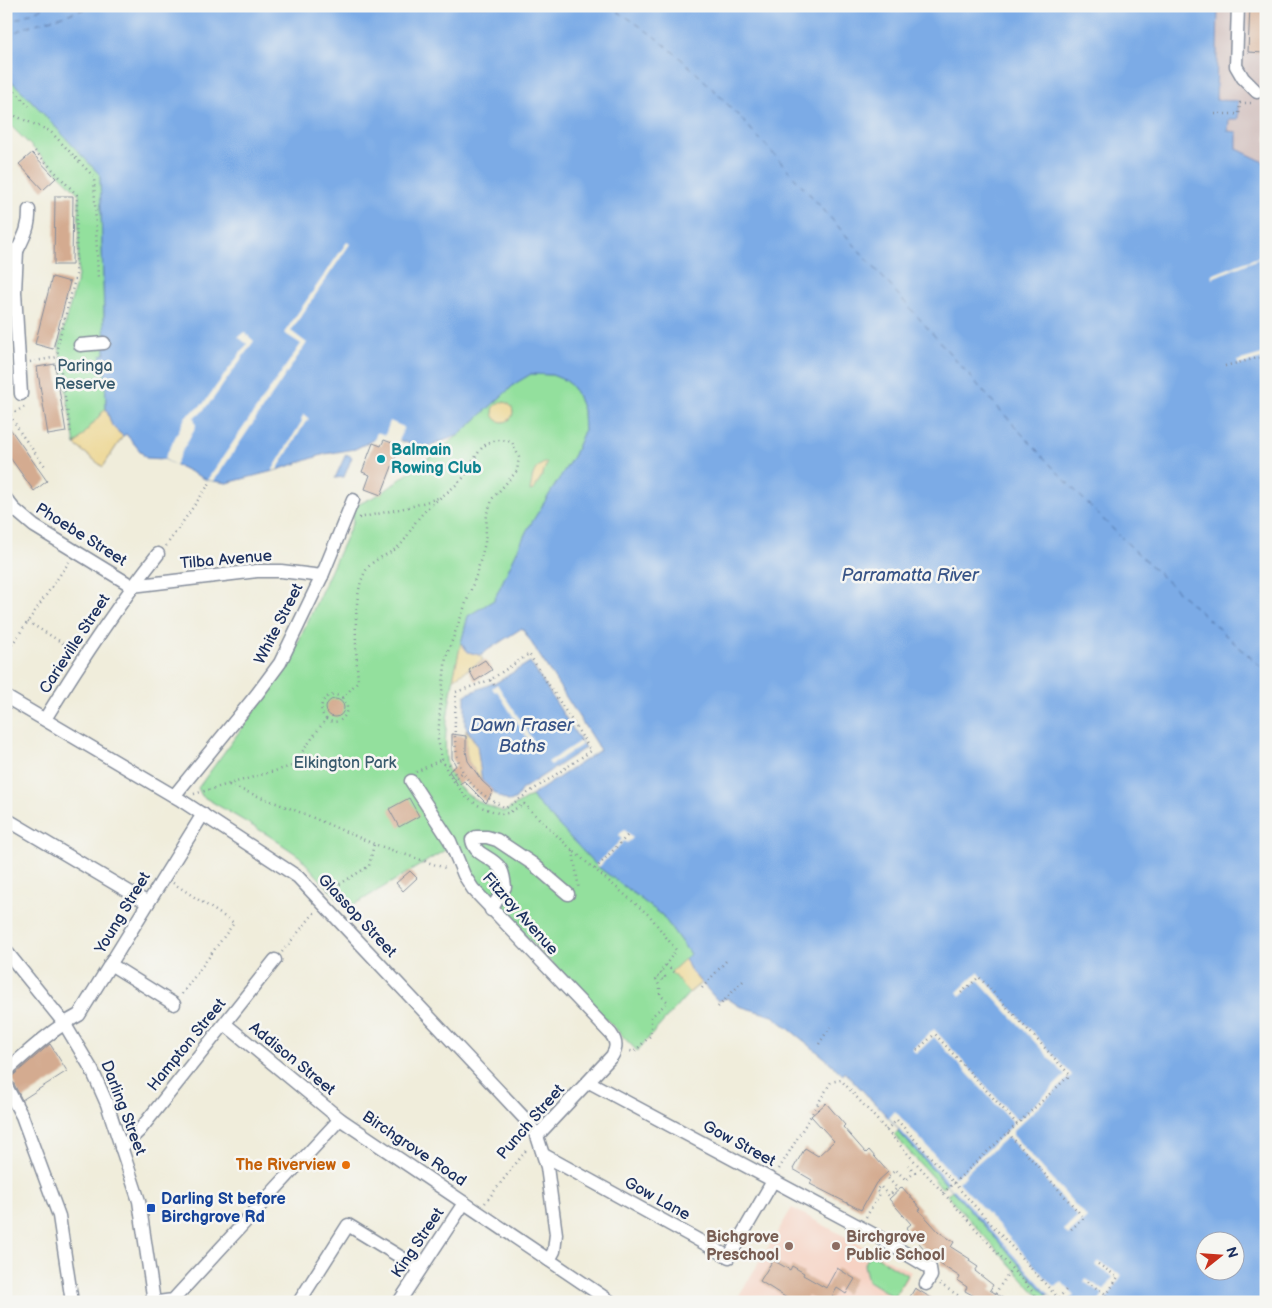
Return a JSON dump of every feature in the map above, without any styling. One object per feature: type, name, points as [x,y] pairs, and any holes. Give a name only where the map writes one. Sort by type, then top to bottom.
[{"type":"street","points":[[1238,6],[1236,66],[1243,78],[1257,92]]},
{"type":"street","points":[[24,400],[12,250],[27,232],[29,210]]},
{"type":"street","points":[[80,345],[104,343]]},
{"type":"street","name":"White Street","points":[[177,798],[280,664],[322,576],[353,500]]},
{"type":"street","name":"Phoebe Street","points":[[10,504],[34,526],[132,586]]},
{"type":"street","name":"Carieville Street","points":[[45,719],[84,656],[132,586],[158,554]]},
{"type":"street","name":"Tilba Avenue","points":[[132,586],[257,571],[281,571],[322,576]]},
{"type":"street","name":"Glassop Street","points":[[6,697],[203,814],[298,877],[526,1120],[538,1136],[544,1155],[556,1234],[554,1251],[549,1260]]},
{"type":"street","name":"Fitzroy Avenue","points":[[413,776],[450,841],[468,883],[491,910],[611,1034],[616,1042],[614,1052]]},
{"type":"street","name":"Young Street","points":[[6,1071],[64,1022],[79,1015],[203,814]]},
{"type":"street","points":[[6,819],[148,903]]},
{"type":"street","points":[[491,910],[505,887],[504,878],[500,867],[479,853],[473,845],[472,840],[476,837],[487,837],[497,840],[533,864],[568,894]]},
{"type":"street","name":"Darling Street","points":[[6,951],[64,1022],[92,1070],[107,1104],[139,1201],[156,1302]]},
{"type":"street","name":"Hampton Street","points":[[121,1148],[139,1131],[275,960]]},
{"type":"street","points":[[110,964],[174,1004]]},
{"type":"street","name":"Addison Street","points":[[225,1024],[340,1119]]},
{"type":"street","name":"Punch Street","points":[[538,1136],[589,1082],[614,1052]]},
{"type":"street","name":"Gow Street","points":[[589,1082],[874,1234],[928,1267],[931,1272],[928,1281]]},
{"type":"street","points":[[6,1086],[22,1116],[59,1216],[72,1302]]},
{"type":"street","name":"Birchgrove Road","points":[[156,1302],[175,1301],[340,1119],[611,1302]]},
{"type":"street","name":"Gow Lane","points":[[544,1155],[729,1257],[772,1181]]},
{"type":"street","name":"King Street","points":[[399,1302],[464,1203]]},
{"type":"street","points":[[299,1302],[348,1225],[420,1269]]},
{"type":"path","points":[[6,88],[13,89],[29,106]]},
{"type":"path","points":[[1215,114],[1239,114],[1240,103],[1255,103],[1260,100],[1260,95],[1257,92]]},
{"type":"path","points":[[6,112],[50,131],[94,177],[98,279]]},
{"type":"path","points":[[35,151],[77,194],[76,275],[57,348],[70,433]]},
{"type":"path","points":[[1224,366],[1266,356]]},
{"type":"path","points":[[25,363],[58,357]]},
{"type":"path","points":[[24,400],[7,416],[45,466]]},
{"type":"path","points":[[343,698],[358,681],[355,641],[361,585],[365,571],[374,562],[397,549],[406,539],[418,518],[463,477],[482,448],[492,440],[503,439],[512,442],[520,457],[517,471],[493,498],[487,513],[485,542],[476,576],[446,657],[438,740],[444,764],[454,783],[467,798],[481,807],[501,814],[508,813],[524,804],[572,850],[596,868],[650,916],[676,950],[660,974],[665,977],[663,980],[657,976],[656,979],[660,987],[660,995],[668,1002],[651,1017],[651,1035],[634,1052],[614,1052]]},
{"type":"path","points":[[158,554],[210,483]]},
{"type":"path","points":[[345,521],[413,506],[441,497]]},
{"type":"path","points":[[6,653],[76,552]]},
{"type":"path","points":[[28,622],[84,656]]},
{"type":"path","points":[[529,654],[581,739],[591,752],[506,808],[489,800],[472,786],[460,769],[456,754],[456,692],[490,680],[529,654]]},
{"type":"path","points":[[490,680],[494,685]]},
{"type":"path","points":[[330,695],[339,695],[343,698],[348,706],[346,715],[339,721],[326,719],[320,708],[323,700],[330,695]]},
{"type":"path","points":[[177,798],[292,766],[326,719]]},
{"type":"path","points":[[413,776],[442,759]]},
{"type":"path","points":[[444,764],[449,764],[457,777],[463,772]]},
{"type":"path","points":[[227,784],[374,844],[445,868]]},
{"type":"path","points":[[596,868],[628,835]]},
{"type":"path","points":[[275,960],[320,900],[369,866],[374,844]]},
{"type":"path","points":[[568,894],[579,892],[580,887],[572,850]]},
{"type":"path","points":[[164,877],[234,923],[174,1004]]},
{"type":"path","points":[[702,988],[726,961]]},
{"type":"path","points":[[666,965],[674,972]]},
{"type":"path","points":[[943,1193],[1070,1075],[979,977],[961,993]]},
{"type":"path","points":[[718,1008],[743,981]]},
{"type":"path","points":[[819,1044],[830,1027]]},
{"type":"path","points":[[917,1050],[935,1034],[1017,1124]]},
{"type":"path","points":[[772,1181],[831,1082],[841,1080],[1042,1302]]},
{"type":"path","points":[[886,1130],[897,1120],[1058,1298]]},
{"type":"path","points":[[1008,1133],[1084,1218],[1069,1231]]},
{"type":"path","name":"Punch Street","points":[[478,1212],[538,1136]]},
{"type":"path","points":[[860,1227],[880,1194],[876,1190],[880,1186],[889,1196],[897,1188],[888,1177],[896,1170],[906,1180],[915,1172],[908,1165]]},
{"type":"path","points":[[1098,1264],[1118,1277],[1102,1302]]},
{"type":"path","points":[[990,1302],[1011,1269]]},
{"type":"path","points":[[928,1281],[959,1296],[962,1302]]},
{"type":"path","points":[[1087,1282],[1107,1295]]},
{"type":"path","points":[[1054,1302],[1066,1290]]},
{"type":"shaded area","points":[[1218,6],[1266,6],[1264,53],[1266,55],[1266,163],[1237,149],[1228,131],[1229,119],[1238,119],[1238,101],[1216,101]]},
{"type":"shaded area","points":[[792,1208],[911,1272],[893,1302],[735,1302]]},
{"type":"green space","name":"Paringa Reserve","points":[[6,81],[15,84],[27,96],[100,175],[105,354],[101,355],[105,364],[106,408],[75,445],[59,346],[78,276],[79,194],[6,121]]},
{"type":"green space","name":"Elkington Park","points":[[531,374],[552,375],[567,381],[576,392],[583,410],[584,431],[574,455],[527,530],[494,600],[468,616],[450,697],[445,743],[446,761],[455,782],[466,794],[487,806],[504,812],[531,796],[597,866],[662,915],[690,954],[691,971],[701,983],[689,993],[637,1051],[492,901],[480,886],[457,843],[347,909],[299,856],[268,835],[202,796],[198,788],[288,665],[353,522],[353,507],[382,493],[459,435],[516,383]]},
{"type":"green space","points":[[898,1131],[946,1184],[942,1188],[894,1135]]},
{"type":"green space","points":[[952,1190],[1047,1295],[1042,1300],[947,1195]]},
{"type":"green space","points":[[871,1253],[907,1275],[894,1297],[868,1281],[864,1265]]},
{"type":"sand","points":[[503,402],[510,405],[513,412],[510,419],[503,422],[496,419],[493,412],[496,405]]},
{"type":"sand","points":[[106,408],[112,426],[123,436],[103,467],[75,445]]},
{"type":"sand","points":[[544,463],[547,463],[542,476],[533,490],[530,491],[535,471]]},
{"type":"sand","points":[[461,643],[468,652],[480,655],[483,660],[453,679]]},
{"type":"sand","points":[[466,729],[477,745],[482,781],[468,761]]},
{"type":"sand","points":[[685,959],[691,971],[701,983],[689,993],[671,972]]},
{"type":"water","name":"Parramatta River","points":[[6,6],[1218,6],[1216,100],[1238,101],[1238,119],[1229,119],[1228,131],[1237,132],[1237,149],[1266,163],[1266,1302],[1056,1302],[1049,1294],[1047,1295],[898,1131],[899,1129],[845,1072],[843,1075],[773,1016],[739,1006],[727,998],[718,1001],[691,971],[685,959],[690,954],[662,915],[597,866],[531,796],[600,750],[522,628],[480,655],[468,652],[461,643],[468,616],[494,600],[527,530],[574,455],[584,431],[583,410],[576,392],[567,381],[552,375],[531,374],[516,383],[459,435],[426,447],[381,436],[355,449],[325,454],[277,470],[227,483],[207,480],[164,459],[146,458],[126,434],[123,436],[112,426],[106,408],[105,364],[101,364],[101,355],[105,354],[105,347],[100,175],[6,76]]},
{"type":"water","points":[[346,454],[352,457],[344,477],[335,478]]},
{"type":"water","name":"Dawn Fraser Baths","points":[[530,662],[585,748],[521,790],[516,799],[510,802],[498,796],[482,781],[477,745],[465,725],[465,695],[494,684]]},
{"type":"pier","points":[[347,242],[350,244],[291,331],[307,343],[214,481],[207,480],[301,344],[284,333]]},
{"type":"pier","points":[[1266,254],[1266,256],[1212,278],[1211,275]]},
{"type":"pier","points":[[244,332],[254,341],[213,399],[200,414],[194,417],[196,426],[175,465],[164,459],[186,416],[203,404],[247,344],[238,337]]},
{"type":"pier","points":[[1266,353],[1266,358],[1239,365],[1237,361]]},
{"type":"pier","points":[[304,414],[309,419],[277,470],[272,471],[302,421],[301,419]]},
{"type":"pier","points":[[390,421],[404,427],[399,441],[411,446],[382,438],[373,443],[377,432],[385,435]]},
{"type":"pier","points":[[497,684],[535,743],[529,746],[526,742],[528,740],[497,691],[495,692],[492,688]]},
{"type":"pier","points":[[580,741],[582,745],[551,765],[548,762]]},
{"type":"pier","points":[[624,829],[633,838],[627,843],[624,841],[599,867],[596,865],[622,839],[619,835]]},
{"type":"pier","points":[[978,972],[1072,1075],[1013,1131],[1013,1135],[1087,1218],[1068,1235],[1064,1230],[1078,1217],[1010,1139],[1006,1138],[965,1174],[966,1176],[959,1182],[1054,1287],[1061,1281],[1074,1295],[1066,1302],[1056,1302],[954,1189],[952,1190],[946,1184],[948,1182],[889,1118],[895,1111],[955,1177],[963,1172],[1012,1126],[1012,1122],[934,1037],[916,1054],[912,1049],[934,1029],[1016,1119],[1020,1119],[1065,1075],[978,980],[960,996],[957,992]]},
{"type":"pier","points":[[1098,1261],[1122,1276],[1105,1302],[1098,1302],[1103,1294],[1084,1282],[1086,1279],[1104,1290],[1113,1277],[1095,1265]]},
{"type":"building","points":[[1250,6],[1265,6],[1264,53],[1248,52]]},
{"type":"building","points":[[32,153],[56,178],[43,190],[19,164]]},
{"type":"building","points":[[55,196],[73,196],[72,265],[54,265]]},
{"type":"building","points":[[52,277],[70,282],[53,349],[35,344]]},
{"type":"building","points":[[55,364],[66,432],[48,435],[37,367]]},
{"type":"building","points":[[6,423],[47,481],[34,491],[6,452]]},
{"type":"building","name":"Balmain Rowing Club","points":[[384,440],[400,446],[381,495],[365,489],[370,475],[362,472],[373,443],[381,446]]},
{"type":"building","points":[[485,660],[492,670],[475,681],[469,670]]},
{"type":"building","points":[[335,699],[341,702],[344,708],[341,714],[335,717],[329,714],[326,708],[329,702]]},
{"type":"building","points":[[452,734],[466,736],[468,761],[482,781],[493,791],[486,803],[464,781],[458,785],[449,771],[456,766],[452,758]]},
{"type":"building","points":[[409,798],[419,816],[399,827],[389,809]]},
{"type":"building","points":[[410,871],[417,878],[403,891],[396,883]]},
{"type":"building","points":[[50,1044],[67,1071],[22,1100],[13,1082],[9,1079]]},
{"type":"building","points":[[826,1103],[845,1125],[843,1127],[866,1153],[869,1150],[888,1172],[876,1183],[861,1210],[810,1184],[812,1180],[793,1169],[805,1148],[818,1156],[834,1141],[811,1116]]},
{"type":"building","points":[[902,1187],[939,1232],[954,1242],[951,1247],[970,1259],[969,1261],[978,1267],[975,1271],[993,1285],[990,1290],[1009,1302],[970,1302],[974,1296],[965,1291],[967,1287],[958,1281],[960,1277],[940,1264],[942,1261],[927,1252],[906,1228],[911,1224],[889,1199]]},
{"type":"building","points":[[773,1260],[790,1270],[792,1266],[804,1273],[803,1275],[826,1288],[837,1268],[855,1279],[846,1294],[837,1288],[829,1302],[818,1302],[808,1296],[804,1302],[793,1302],[760,1281]]},
{"type":"building","points":[[915,1288],[938,1302],[907,1302]]},
{"type":"ferry route","points":[[6,24],[47,6]]},
{"type":"ferry route","points":[[6,36],[29,26],[95,6]]},
{"type":"ferry route","points":[[608,6],[650,33],[706,82],[776,157],[999,409],[1068,483],[1155,570],[1266,671]]},
{"type":"place","name":"Balmain Rowing Club","points":[[381,459]]},
{"type":"place","name":"The Riverview","points":[[346,1165]]},
{"type":"place","name":"Darling St before Birchgrove Rd","points":[[151,1208]]},
{"type":"place","name":"Bichgrove Preschool","points":[[789,1246]]},
{"type":"place","name":"Birchgrove Public School","points":[[836,1246]]}]
